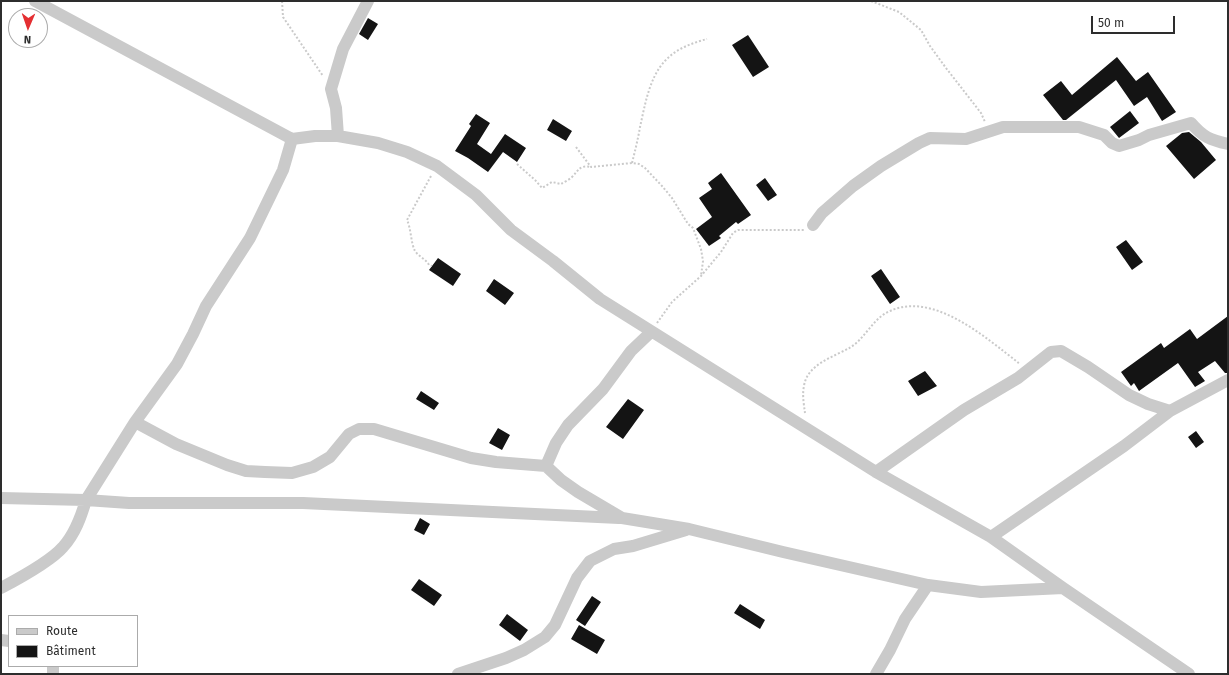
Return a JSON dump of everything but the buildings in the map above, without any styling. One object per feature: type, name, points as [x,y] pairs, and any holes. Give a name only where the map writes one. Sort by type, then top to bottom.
[{"type":"street","points":[[35,1],[292,138],[338,136],[378,143],[407,152],[437,166],[476,195],[511,230],[600,299],[876,472],[991,537],[1189,674]]},
{"type":"street","points":[[338,136],[336,108],[331,89],[343,49],[368,1]]},
{"type":"street","points":[[813,225],[822,214],[853,186],[881,166],[930,138],[966,139],[1003,127],[1079,127],[1104,135],[1112,143],[1119,146],[1139,140],[1149,135],[1191,123],[1201,135],[1214,141],[1228,144]]},
{"type":"street","points":[[1,588],[42,564],[62,548],[72,536],[82,514],[86,500],[136,422],[177,364],[194,334],[206,306],[250,238],[283,170],[292,138]]},
{"type":"street","points":[[546,466],[556,443],[568,425],[603,389],[631,351],[651,332]]},
{"type":"street","points":[[876,472],[941,426],[1006,384],[1018,378],[1051,352],[1061,351],[1129,394],[1148,404],[1170,411]]},
{"type":"street","points":[[991,537],[1124,446],[1170,411],[1228,380]]},
{"type":"street","points":[[136,422],[176,444],[227,465],[246,470],[292,473],[313,467],[330,457],[349,434],[359,429],[374,429],[471,458],[496,462],[546,466],[561,480],[578,492],[622,518]]},
{"type":"street","points":[[1,498],[86,500],[129,503],[303,503],[622,518],[689,529],[783,552],[928,584],[981,592],[1063,588]]},
{"type":"street","points":[[458,674],[524,650],[545,637],[555,625],[577,578],[590,560],[614,550],[633,546],[689,529]]},
{"type":"street","points":[[876,674],[905,619],[928,584]]},
{"type":"path","points":[[282,1],[283,17],[331,89]]},
{"type":"path","points":[[871,1],[899,12],[921,30],[942,63],[981,113],[990,132]]},
{"type":"path","points":[[632,163],[647,96],[656,73],[665,60],[677,51],[691,44],[707,39]]},
{"type":"path","points":[[576,147],[591,167]]},
{"type":"path","points":[[517,164],[542,188],[552,182],[561,184],[572,177],[580,168],[584,166],[591,167],[632,163],[639,164],[662,186],[672,198],[688,224],[693,228],[701,249],[703,261],[701,276]]},
{"type":"path","points":[[432,266],[429,265],[426,260],[415,251],[407,220],[437,166]]},
{"type":"path","points":[[651,332],[672,302],[701,276],[721,252],[733,233],[738,230],[800,231],[808,229],[813,225]]},
{"type":"path","points":[[806,427],[804,386],[809,372],[822,362],[852,346],[867,333],[883,314],[894,309],[920,306],[952,317],[991,341],[1028,370]]}]
